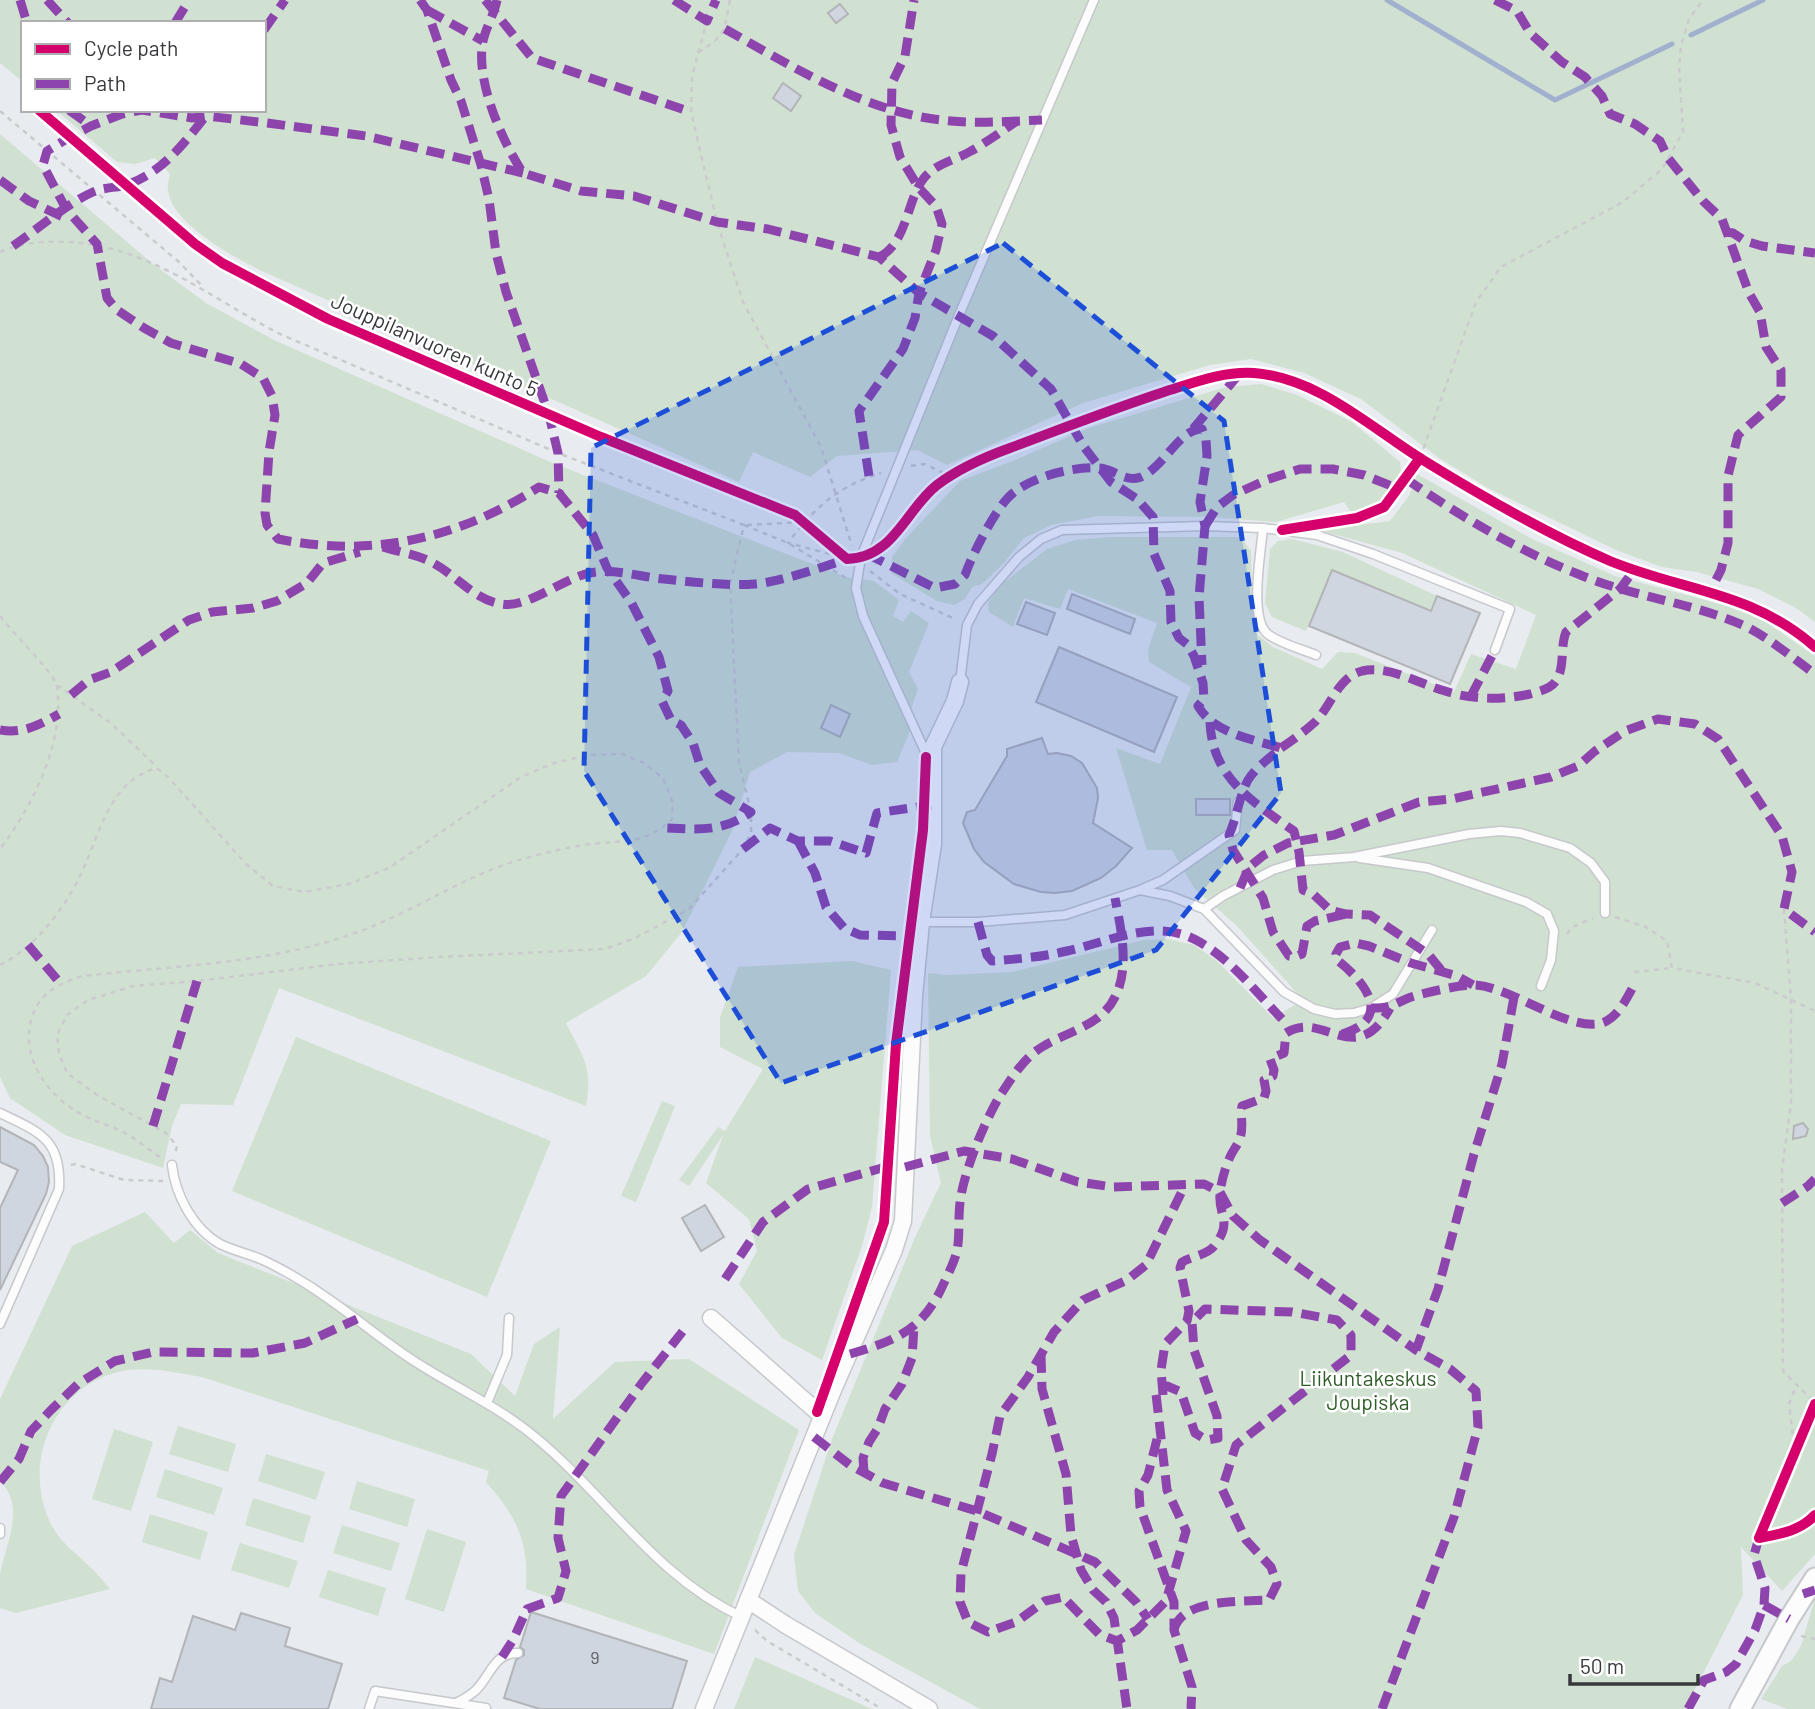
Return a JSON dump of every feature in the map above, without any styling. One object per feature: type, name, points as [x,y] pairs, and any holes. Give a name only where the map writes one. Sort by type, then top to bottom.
[{"type":"street","points":[[704,1709],[822,1416],[894,1250],[903,1221],[914,996],[921,922],[933,844],[933,747],[955,701],[960,682]]},
{"type":"street","points":[[711,1318],[822,1416]]},
{"type":"street","points":[[1740,1709],[1789,1619],[1815,1578]]},
{"type":"street","points":[[748,1600],[929,1709]]},
{"type":"lane","points":[[934,765],[926,757],[908,710],[863,616],[856,588],[856,560],[1094,0]]},
{"type":"lane","points":[[960,682],[967,625],[978,604],[1019,557],[1041,539],[1062,530],[1154,526],[1263,528],[1317,535],[1510,608],[1495,650]]},
{"type":"lane","points":[[1263,528],[1257,595],[1259,621],[1268,635],[1316,655]]},
{"type":"lane","points":[[921,922],[1016,920],[1065,915],[1140,890],[1163,880],[1235,830],[1238,802]]},
{"type":"lane","points":[[1204,909],[1273,870],[1302,861],[1350,857],[1469,834],[1520,833],[1570,848],[1591,863],[1605,881],[1605,913]]},
{"type":"lane","points":[[1350,857],[1427,869],[1526,902],[1547,914],[1554,931],[1551,957],[1541,986]]},
{"type":"lane","points":[[1140,890],[1170,896],[1204,909],[1284,992],[1314,1009],[1335,1014],[1354,1013],[1371,1008],[1393,994],[1432,930]]},
{"type":"lane","points":[[0,1113],[26,1125],[54,1147],[60,1170],[59,1189],[0,1324]]},
{"type":"lane","points":[[172,1165],[173,1181],[196,1222],[218,1243],[264,1260],[313,1287],[414,1361],[487,1402],[535,1437],[666,1569],[720,1607],[742,1617]]},
{"type":"lane","points":[[487,1402],[507,1355],[509,1318]]},
{"type":"lane","points":[[0,1528],[0,1534]]},
{"type":"lane","points":[[456,1703],[475,1691],[497,1660],[508,1653],[518,1653]]},
{"type":"lane","points":[[369,1709],[375,1691],[486,1707]]},
{"type":"path","points":[[698,52],[718,40],[725,29],[730,0]]},
{"type":"path","points":[[1413,469],[1420,458],[1476,302],[1501,267],[1623,202],[1662,169],[1683,132],[1679,67],[1681,46],[1689,19],[1703,0]]},
{"type":"path","points":[[707,21],[692,77],[691,112],[717,222],[743,302],[821,447],[856,560]]},
{"type":"path","points":[[0,111],[169,254],[205,290]]},
{"type":"path","points":[[0,252],[13,246],[45,241],[97,244],[135,254],[205,290],[240,313],[280,334],[558,453],[788,543],[842,573],[856,588]]},
{"type":"path","points":[[1409,450],[1431,465]]},
{"type":"path","points":[[788,543],[812,530],[824,501],[869,477],[897,467],[925,464],[945,479],[961,471]]},
{"type":"path","points":[[782,510],[794,515],[900,594],[967,625]]},
{"type":"path","points":[[744,525],[812,530]]},
{"type":"path","points":[[0,616],[57,685],[112,724],[202,813],[246,864],[273,886],[304,892],[349,884],[389,867],[521,777],[554,763],[589,755],[622,754],[644,763],[663,778],[673,803],[672,819],[659,833],[624,843],[585,845],[525,858],[478,875],[355,933],[287,952],[82,976],[60,983],[39,1001],[33,1012],[28,1037],[41,1078],[57,1097],[84,1116],[125,1133],[172,1165],[177,1146],[166,1133],[97,1095],[67,1073],[59,1054],[57,1035],[67,1015],[88,1000],[133,986],[338,964],[605,949],[633,939],[688,910],[743,849],[751,833],[751,812],[739,763],[730,584],[744,525]]},
{"type":"path","points":[[788,543],[856,560]]},
{"type":"path","points":[[0,849],[12,834],[41,779],[54,743],[59,714],[57,685]]},
{"type":"path","points":[[0,965],[18,956],[56,915],[79,877],[103,818],[125,787],[145,771],[158,768]]},
{"type":"path","points":[[1784,909],[1791,998],[1791,1103],[1782,1170],[1783,1371],[1815,1403],[1810,1416]]},
{"type":"path","points":[[1551,957],[1572,927],[1605,913],[1646,928],[1667,941],[1672,968]]},
{"type":"path","points":[[1634,972],[1683,969],[1755,984],[1815,1011]]},
{"type":"path","points":[[60,1170],[75,1164],[124,1180],[173,1181]]},
{"type":"path","points":[[1793,1459],[1789,1404],[1796,1386]]},
{"type":"path","points":[[1793,1459],[1805,1429]]},
{"type":"path","points":[[742,1617],[767,1641],[882,1709]]},
{"type":"path","points":[[1801,1636],[1815,1639]]},
{"type":"highlighted area","points":[[1003,243],[1224,421],[1281,793],[1156,950],[781,1083],[584,771],[591,448]]},
{"type":"green space","points":[[0,0],[1815,0],[1815,622],[1796,608],[1758,589],[1697,572],[1662,567],[1616,550],[1488,488],[1439,458],[1361,399],[1304,373],[1251,359],[1210,365],[1083,403],[947,465],[917,450],[837,456],[810,477],[753,452],[739,482],[264,272],[238,258],[207,239],[180,215],[168,190],[170,174],[155,158],[135,164],[117,162],[58,112],[266,112],[266,21],[21,21],[21,80],[0,63]]},
{"type":"green space","points":[[0,134],[153,264],[206,303],[274,340],[555,464],[846,577],[874,581],[899,600],[893,616],[903,622],[911,611],[929,623],[909,672],[918,689],[909,715],[909,734],[897,762],[872,765],[839,753],[787,752],[750,772],[732,831],[682,932],[646,976],[566,1023],[585,1062],[588,1081],[586,1106],[279,988],[233,1105],[181,1104],[172,1126],[163,1168],[65,1135],[10,1098],[0,1077]]},
{"type":"green space","points":[[1261,384],[1297,395],[1352,422],[1400,462],[1401,471],[1381,499],[1360,511],[1351,512],[1344,502],[1276,522],[1211,517],[1099,516],[1051,525],[1024,538],[1003,564],[982,584],[972,587],[965,599],[954,605],[937,601],[891,573],[892,557],[907,537],[960,481],[1089,428],[1226,387]]},
{"type":"green space","name":"Liikuntakeskus Joupiska","points":[[1417,474],[1530,538],[1615,576],[1728,606],[1763,620],[1815,656],[1815,1554],[1782,1591],[1741,1547],[1743,1595],[1685,1709],[980,1709],[859,1643],[815,1613],[798,1591],[794,1555],[832,1439],[916,1235],[941,1183],[930,1136],[928,973],[947,975],[1012,972],[1144,940],[1168,939],[1194,945],[1216,960],[1273,1018],[1303,1000],[1237,926],[1194,888],[1172,850],[1147,850],[1116,748],[1160,764],[1191,687],[1149,662],[1148,649],[1157,623],[1068,589],[1060,609],[1024,598],[1013,627],[989,612],[988,603],[998,587],[1047,549],[1076,540],[1110,537],[1241,537],[1251,551],[1252,607],[1258,635],[1273,647],[1322,669],[1338,652],[1355,653],[1454,692],[1471,654],[1516,669],[1536,615],[1402,553],[1319,530],[1390,521],[1409,496]]},
{"type":"green space","points":[[1292,539],[1343,552],[1437,596],[1431,611],[1333,570],[1306,631],[1272,617],[1265,603],[1270,549],[1278,541]]},
{"type":"green space","points":[[852,961],[891,970],[872,1207],[862,1246],[822,1360],[782,1338],[739,1284],[757,1251],[749,1219],[706,1183],[723,1135],[689,1186],[679,1180],[718,1127],[725,1131],[763,1069],[720,1047],[720,1018],[738,967]]},
{"type":"green space","points":[[296,1037],[551,1141],[487,1297],[232,1191]]},
{"type":"green space","points":[[662,1101],[675,1106],[636,1202],[621,1196]]},
{"type":"green space","points":[[145,1212],[174,1243],[190,1230],[218,1253],[471,1354],[515,1396],[534,1344],[560,1327],[553,1419],[615,1362],[689,1359],[799,1430],[714,1654],[526,1589],[525,1557],[519,1531],[506,1507],[486,1482],[489,1471],[202,1377],[156,1370],[128,1370],[102,1377],[81,1390],[63,1408],[50,1428],[42,1452],[40,1477],[43,1502],[52,1526],[110,1589],[16,1613],[0,1608],[0,1575],[13,1514],[8,1491],[0,1481],[0,1399],[72,1246]]},
{"type":"green space","points":[[178,1426],[236,1444],[228,1472],[169,1454]]},
{"type":"green space","points":[[114,1429],[153,1442],[131,1511],[92,1499]]},
{"type":"green space","points":[[266,1454],[325,1472],[316,1500],[258,1481]]},
{"type":"green space","points":[[165,1469],[223,1488],[214,1515],[156,1497]]},
{"type":"green space","points":[[357,1481],[415,1499],[407,1527],[349,1509]]},
{"type":"green space","points":[[253,1498],[311,1516],[303,1543],[245,1525]]},
{"type":"green space","points":[[150,1514],[208,1532],[200,1560],[142,1542]]},
{"type":"green space","points":[[342,1525],[400,1543],[391,1571],[333,1553]]},
{"type":"green space","points":[[427,1529],[466,1542],[444,1612],[405,1599]]},
{"type":"green space","points":[[240,1543],[298,1561],[289,1588],[231,1570]]},
{"type":"green space","points":[[328,1570],[386,1588],[378,1616],[319,1597]]},
{"type":"green space","points":[[1815,1598],[1815,1709],[1787,1709],[1761,1699],[1782,1666],[1791,1661],[1801,1646]]},
{"type":"green space","points":[[755,1657],[872,1709],[734,1709]]},
{"type":"building","points":[[840,4],[848,14],[836,23],[828,13]]},
{"type":"building","points":[[783,83],[801,96],[791,111],[773,98]]},
{"type":"building","points":[[1332,570],[1431,611],[1437,596],[1480,613],[1450,684],[1309,626]]},
{"type":"building","points":[[1072,594],[1135,619],[1130,634],[1067,609]]},
{"type":"building","points":[[1026,602],[1055,613],[1047,635],[1017,624]]},
{"type":"building","points":[[1059,647],[1177,697],[1154,752],[1036,702]]},
{"type":"building","points":[[831,705],[850,714],[840,737],[821,728]]},
{"type":"building","points":[[1042,738],[1048,754],[1071,756],[1082,763],[1097,788],[1098,798],[1093,823],[1132,848],[1101,878],[1072,891],[1041,892],[1014,884],[984,862],[974,849],[963,823],[967,812],[975,810],[1007,756],[1007,749]]},
{"type":"building","points":[[1196,799],[1230,799],[1230,815],[1196,815]]},
{"type":"building","points":[[1803,1123],[1808,1129],[1806,1136],[1793,1139],[1794,1126]]},
{"type":"building","points":[[0,1127],[34,1145],[48,1167],[49,1182],[46,1194],[0,1290],[0,1208],[18,1170],[0,1162]]},
{"type":"building","points":[[705,1205],[724,1237],[701,1251],[682,1218]]},
{"type":"building","points":[[531,1612],[687,1661],[672,1709],[540,1709],[504,1698],[516,1660],[524,1655],[524,1650],[520,1647]]},
{"type":"building","points":[[241,1613],[290,1628],[285,1646],[342,1664],[328,1709],[151,1709],[160,1678],[172,1682],[193,1616],[235,1630]]},
{"type":"waterway","points":[[1387,0],[1555,100],[1672,44]]},
{"type":"waterway","points":[[1691,35],[1763,0]]},
{"type":"marked path","points":[[20,0],[26,21]]},
{"type":"marked path","points":[[47,0],[66,21]]},
{"type":"marked path","points":[[176,21],[189,0]]},
{"type":"marked path","points":[[266,27],[285,0]]},
{"type":"marked path","points":[[420,0],[427,10],[461,101],[481,165],[489,199],[496,253],[506,292],[549,415],[558,453],[559,493]]},
{"type":"marked path","points":[[485,0],[532,58],[691,112]]},
{"type":"marked path","points":[[497,0],[483,41],[483,74],[492,110],[523,173],[581,191],[634,196],[717,222],[768,229],[879,257],[919,293],[993,336],[1051,389],[1084,447],[1111,482],[1137,499],[1153,517],[1154,554],[1170,591],[1171,622],[1179,638],[1188,645],[1194,656],[1203,683],[1204,699],[1198,706],[1214,723],[1224,729],[1281,748],[1248,780],[1229,835],[1233,850],[1263,898],[1273,932],[1289,956],[1295,957],[1302,954],[1307,926],[1315,921],[1346,914]]},
{"type":"marked path","points":[[674,0],[707,21],[716,0]]},
{"type":"marked path","points":[[869,476],[859,411],[903,349],[915,318],[919,293],[936,250],[942,224],[936,206],[919,188],[900,157],[891,125],[892,83],[905,56],[914,0]]},
{"type":"marked path","points":[[1495,0],[1517,11],[1530,33],[1562,62],[1585,77],[1602,96],[1610,114],[1635,124],[1660,141],[1668,158],[1703,201],[1722,219],[1749,293],[1760,312],[1766,347],[1781,370],[1781,397],[1738,435],[1728,476],[1728,543],[1721,570],[1710,592]]},
{"type":"marked path","points":[[427,10],[483,41]]},
{"type":"marked path","points":[[725,29],[806,74],[862,100],[891,110],[962,122],[1042,120]]},
{"type":"marked path","points":[[72,112],[91,126]]},
{"type":"marked path","points":[[132,112],[91,126],[70,137],[47,151],[43,165],[66,209],[97,244],[107,298],[117,310],[171,343],[241,364],[263,378],[272,396],[275,415],[269,452],[265,513],[267,525],[278,539],[347,546],[381,545],[413,540],[477,520],[539,487],[559,493],[593,535],[607,568],[631,602],[659,657],[668,691],[662,701],[671,720],[681,725],[693,743],[700,765],[719,793],[751,812],[719,827],[664,828]]},
{"type":"marked path","points":[[154,112],[366,136],[523,173]]},
{"type":"marked path","points":[[13,246],[83,197],[97,190],[129,184],[153,171],[173,154],[208,113]]},
{"type":"marked path","points":[[879,257],[888,251],[901,232],[918,187],[929,173],[977,148],[1017,121]]},
{"type":"marked path","points":[[0,180],[29,201],[63,217]]},
{"type":"marked path","points":[[1726,232],[1762,246],[1815,253]]},
{"type":"marked path","points":[[1193,429],[1240,373]]},
{"type":"marked path","points":[[867,554],[935,588],[955,584],[965,575],[983,536],[1001,507],[1024,485],[1063,471],[1089,468],[1105,469],[1130,478],[1141,477],[1150,472],[1186,435],[1202,429],[1207,456],[1200,502],[1205,526],[1199,597],[1202,665]]},
{"type":"marked path","points":[[1205,526],[1217,507],[1233,495],[1300,469],[1333,469],[1364,475],[1399,489]]},
{"type":"marked path","points":[[1406,479],[1468,519],[1555,565],[1598,582],[1704,611],[1745,626],[1815,674]]},
{"type":"marked path","points":[[383,547],[424,559],[481,597],[501,604],[522,602],[590,573],[618,572],[710,583],[755,584],[847,559]]},
{"type":"marked path","points":[[71,695],[89,680],[111,672],[189,620],[212,612],[253,608],[277,601],[307,583],[323,563],[360,552]]},
{"type":"marked path","points":[[1281,748],[1315,722],[1347,679],[1362,671],[1394,673],[1455,694],[1476,697],[1519,696],[1549,687],[1559,674],[1566,632],[1620,589],[1634,570]]},
{"type":"marked path","points":[[1471,696],[1495,650]]},
{"type":"marked path","points":[[0,730],[24,730],[59,714]]},
{"type":"marked path","points":[[1240,888],[1249,867],[1264,855],[1288,843],[1334,835],[1419,802],[1452,799],[1551,777],[1578,766],[1625,731],[1658,719],[1695,724],[1718,739],[1782,836],[1792,872],[1784,909],[1815,932]]},
{"type":"marked path","points":[[1210,722],[1218,759],[1237,787],[1294,831],[1303,890],[1313,894],[1330,910],[1370,915],[1428,954],[1442,971]]},
{"type":"marked path","points":[[743,849],[770,828],[798,841],[830,841],[866,853],[877,813],[931,805]]},
{"type":"marked path","points":[[798,841],[815,873],[826,907],[844,928],[860,935],[910,936]]},
{"type":"marked path","points":[[850,1354],[906,1332],[926,1313],[943,1285],[956,1255],[965,1177],[982,1132],[1001,1094],[1030,1056],[1052,1041],[1093,1021],[1109,1007],[1115,997],[1120,986],[1123,961],[1122,935],[1115,898]]},
{"type":"marked path","points":[[978,922],[987,955],[992,961],[1058,953],[1148,931],[1180,934],[1196,940],[1220,956],[1282,1019]]},
{"type":"marked path","points":[[1342,1034],[1358,1027],[1367,1019],[1371,1009],[1370,999],[1364,988],[1337,960],[1336,954],[1340,947],[1356,943],[1369,946],[1411,963],[1457,976],[1473,985]]},
{"type":"marked path","points":[[28,945],[60,983]]},
{"type":"marked path","points":[[153,1126],[197,981]]},
{"type":"marked path","points":[[1371,1008],[1389,1006],[1433,991],[1475,985],[1506,993],[1573,1021],[1602,1023],[1617,1013],[1633,987]]},
{"type":"marked path","points":[[1382,1709],[1454,1517],[1478,1427],[1476,1391],[1450,1369],[1416,1350],[1438,1289],[1474,1154],[1502,1064],[1514,997]]},
{"type":"marked path","points":[[1163,1395],[1161,1370],[1165,1344],[1187,1321],[1189,1311],[1180,1268],[1182,1262],[1212,1248],[1223,1230],[1224,1219],[1220,1202],[1222,1180],[1241,1134],[1242,1106],[1264,1098],[1264,1080],[1273,1076],[1274,1070],[1270,1059],[1284,1053],[1286,1033],[1300,1028],[1313,1028],[1352,1037],[1365,1035],[1377,1026],[1390,1008]]},
{"type":"marked path","points":[[905,1167],[964,1151],[1012,1159],[1078,1182],[1113,1187],[1204,1184],[1220,1192],[1233,1216],[1260,1240],[1416,1350]]},
{"type":"marked path","points":[[725,1279],[763,1222],[808,1189],[882,1168]]},
{"type":"marked path","points":[[1782,1203],[1815,1179]]},
{"type":"marked path","points":[[1174,1630],[1179,1620],[1188,1612],[1200,1607],[1269,1600],[1277,1584],[1271,1567],[1246,1540],[1222,1489],[1236,1445],[1351,1355],[1351,1335],[1337,1320],[1292,1312],[1205,1309],[1192,1322],[1194,1350],[1217,1416],[1218,1438],[1207,1440],[1195,1433],[1181,1392],[1167,1386],[1156,1394],[1167,1490],[1186,1531],[1166,1601],[1137,1630],[1117,1641],[1099,1634],[1063,1597],[1045,1601],[1016,1622],[988,1632],[968,1622],[960,1602],[961,1573],[1000,1416],[1028,1377],[1054,1332],[1083,1300],[1127,1280],[1146,1265],[1185,1185]]},
{"type":"marked path","points":[[0,1482],[19,1459],[31,1431],[78,1384],[115,1361],[153,1352],[253,1353],[305,1343],[357,1319]]},
{"type":"marked path","points":[[864,1472],[863,1458],[869,1442],[885,1409],[902,1384],[912,1358],[914,1327]]},
{"type":"marked path","points":[[502,1657],[527,1609],[558,1598],[566,1571],[558,1538],[561,1496],[683,1331]]},
{"type":"marked path","points":[[1041,1355],[1042,1389],[1066,1474],[1071,1535],[1081,1570],[1093,1590],[1106,1602],[1114,1618],[1127,1709]]},
{"type":"marked path","points":[[814,1437],[850,1465],[883,1483],[977,1511],[1095,1562],[1136,1602],[1148,1619]]},
{"type":"marked path","points":[[1157,1439],[1148,1475],[1139,1491],[1140,1507],[1174,1602],[1174,1630],[1192,1687],[1191,1709]]},
{"type":"marked path","points":[[1688,1709],[1704,1680],[1726,1672],[1736,1664],[1755,1630],[1764,1605],[1765,1588],[1754,1555],[1759,1538]]},
{"type":"marked path","points":[[1803,1594],[1815,1590]]},
{"type":"marked path","points":[[1764,1605],[1789,1619]]},
{"type":"cycle path","name":"Jouppilanvuoren kunto 5","points":[[41,112],[195,244],[222,263],[328,319],[601,437],[795,515],[847,559],[863,557],[877,550],[898,531],[937,485],[981,459],[1186,385],[1220,376],[1254,373],[1301,384],[1322,394],[1446,474],[1562,539],[1637,571],[1742,604],[1791,629],[1815,647]]},
{"type":"cycle path","points":[[1282,530],[1357,518],[1384,507],[1420,458]]},
{"type":"cycle path","points":[[817,1412],[884,1222],[896,1044],[923,830],[926,757]]},
{"type":"cycle path","points":[[1815,1404],[1759,1538],[1796,1528],[1815,1515]]}]
